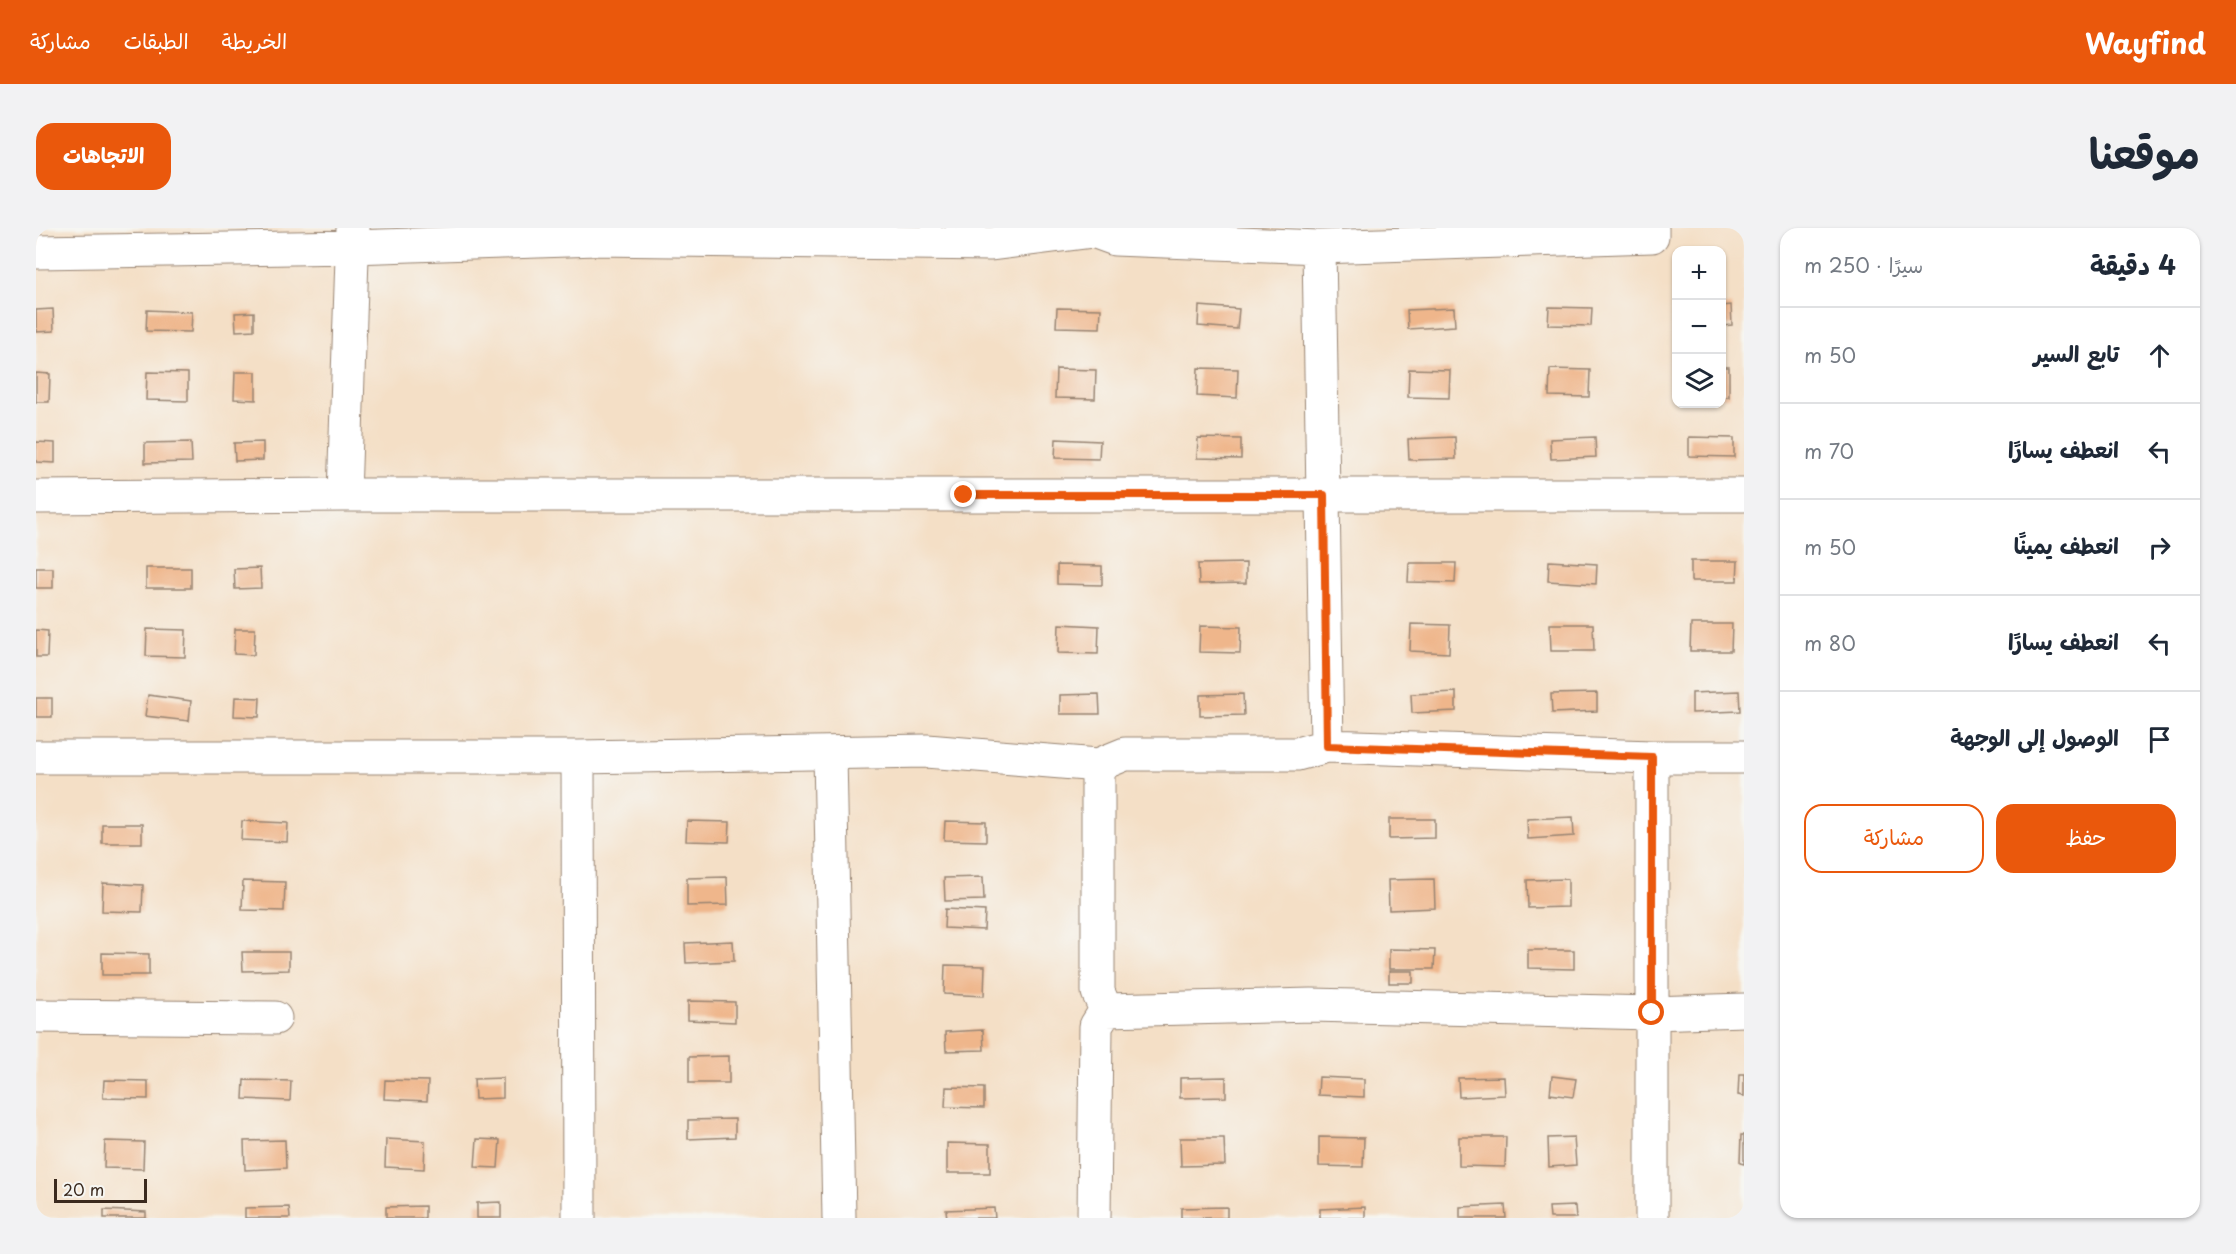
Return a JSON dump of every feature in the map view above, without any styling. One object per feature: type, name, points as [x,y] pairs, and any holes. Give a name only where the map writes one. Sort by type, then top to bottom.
[{"type":"street","points":[[36,252],[353,238],[596,234],[833,235],[991,244],[1094,230],[1115,239],[1319,247],[1652,236],[1652,228]]},
{"type":"street","points":[[344,495],[353,238]]},
{"type":"street","points":[[1319,247],[1327,746]]},
{"type":"street","points":[[36,497],[1744,495]]},
{"type":"street","points":[[36,757],[578,757],[927,751],[1098,765],[1125,754],[1297,754],[1327,746],[1652,757],[1744,757]]},
{"type":"street","points":[[830,754],[839,1218]]},
{"type":"street","points":[[578,757],[579,1218]]},
{"type":"street","points":[[1652,757],[1652,1218]]},
{"type":"street","points":[[1098,765],[1098,992],[1106,1010]]},
{"type":"street","points":[[1106,1010],[1311,1005],[1652,1013],[1744,1010]]},
{"type":"street","points":[[1094,1218],[1096,1026],[1106,1010]]},
{"type":"street","points":[[36,1016],[275,1018]]},
{"type":"building","points":[[1731,305],[1732,325],[1726,326],[1726,306]]},
{"type":"building","points":[[1199,306],[1239,309],[1237,329],[1198,326]]},
{"type":"building","points":[[1549,307],[1592,308],[1591,326],[1548,325]]},
{"type":"building","points":[[1057,308],[1101,309],[1100,328],[1056,327]]},
{"type":"building","points":[[1454,308],[1455,326],[1408,329],[1407,310]]},
{"type":"building","points":[[53,309],[54,331],[36,332],[36,310]]},
{"type":"building","points":[[147,310],[192,312],[191,332],[146,331]]},
{"type":"building","points":[[254,312],[254,330],[236,331],[235,313]]},
{"type":"building","points":[[1726,367],[1729,367],[1729,397],[1726,397]]},
{"type":"building","points":[[1198,368],[1238,369],[1237,398],[1197,396]]},
{"type":"building","points":[[1056,369],[1096,370],[1095,399],[1055,398]]},
{"type":"building","points":[[1409,369],[1450,370],[1449,398],[1408,397]]},
{"type":"building","points":[[1550,369],[1590,370],[1589,397],[1549,396]]},
{"type":"building","points":[[147,372],[188,373],[188,401],[146,400]]},
{"type":"building","points":[[235,372],[256,372],[256,400],[234,399]]},
{"type":"building","points":[[36,373],[50,374],[49,402],[36,402]]},
{"type":"building","points":[[1455,437],[1456,459],[1409,460],[1408,439]]},
{"type":"building","points":[[1595,437],[1596,457],[1551,459],[1550,439]]},
{"type":"building","points":[[1689,437],[1734,438],[1734,457],[1689,456]]},
{"type":"building","points":[[1198,438],[1241,439],[1241,459],[1197,458]]},
{"type":"building","points":[[1056,439],[1100,441],[1099,459],[1055,458]]},
{"type":"building","points":[[36,442],[55,443],[55,463],[36,462]]},
{"type":"building","points":[[191,442],[192,462],[145,463],[145,443]]},
{"type":"building","points":[[263,442],[263,460],[235,461],[234,443]]},
{"type":"building","points":[[1549,561],[1597,564],[1596,584],[1548,581]]},
{"type":"building","points":[[1691,561],[1738,561],[1737,581],[1691,581]]},
{"type":"building","points":[[1246,563],[1246,583],[1199,584],[1198,564]]},
{"type":"building","points":[[1409,563],[1456,563],[1455,583],[1408,582]]},
{"type":"building","points":[[1057,565],[1102,566],[1102,585],[1057,584]]},
{"type":"building","points":[[36,568],[53,568],[53,588],[36,588]]},
{"type":"building","points":[[146,568],[191,568],[191,588],[146,588]]},
{"type":"building","points":[[260,568],[261,588],[235,589],[234,569]]},
{"type":"building","points":[[1059,624],[1099,626],[1098,654],[1058,653]]},
{"type":"building","points":[[1411,624],[1450,625],[1449,653],[1410,651]]},
{"type":"building","points":[[1550,624],[1593,624],[1594,651],[1551,651]]},
{"type":"building","points":[[1691,624],[1732,624],[1731,651],[1690,651]]},
{"type":"building","points":[[1200,626],[1241,627],[1240,653],[1199,652]]},
{"type":"building","points":[[147,629],[186,630],[185,657],[146,656]]},
{"type":"building","points":[[235,629],[255,629],[254,655],[234,654]]},
{"type":"building","points":[[36,630],[48,631],[47,657],[36,657]]},
{"type":"building","points":[[1739,691],[1740,711],[1692,713],[1692,693]]},
{"type":"building","points":[[1456,692],[1456,711],[1412,713],[1411,694]]},
{"type":"building","points":[[1597,693],[1597,711],[1552,713],[1551,694]]},
{"type":"building","points":[[1099,694],[1100,714],[1060,714],[1060,695]]},
{"type":"building","points":[[1243,694],[1244,715],[1200,716],[1200,695]]},
{"type":"building","points":[[148,695],[191,701],[189,721],[145,716]]},
{"type":"building","points":[[235,697],[260,698],[259,717],[234,716]]},
{"type":"building","points":[[36,698],[52,698],[52,717],[36,717]]},
{"type":"building","points":[[1573,817],[1574,836],[1528,839],[1527,819]]},
{"type":"building","points":[[1389,819],[1435,819],[1435,838],[1389,839]]},
{"type":"building","points":[[242,821],[288,823],[287,842],[241,840]]},
{"type":"building","points":[[687,821],[730,822],[729,842],[686,841]]},
{"type":"building","points":[[945,821],[986,822],[986,841],[944,840]]},
{"type":"building","points":[[102,824],[142,824],[142,843],[102,843]]},
{"type":"building","points":[[727,877],[728,905],[687,906],[687,878]]},
{"type":"building","points":[[983,877],[984,900],[945,901],[944,878]]},
{"type":"building","points":[[1434,879],[1435,908],[1389,910],[1388,880]]},
{"type":"building","points":[[1568,879],[1568,907],[1528,908],[1527,880]]},
{"type":"building","points":[[243,881],[285,882],[284,911],[242,910]]},
{"type":"building","points":[[103,883],[143,885],[142,912],[102,911]]},
{"type":"building","points":[[945,909],[985,911],[984,930],[944,928]]},
{"type":"building","points":[[733,941],[734,961],[686,963],[685,943]]},
{"type":"building","points":[[1389,949],[1435,950],[1434,969],[1389,969]]},
{"type":"building","points":[[1528,950],[1574,950],[1574,969],[1528,968]]},
{"type":"building","points":[[242,952],[289,952],[289,970],[243,971]]},
{"type":"building","points":[[102,953],[149,954],[149,975],[102,975]]},
{"type":"building","points":[[945,965],[985,966],[984,996],[944,994]]},
{"type":"building","points":[[1389,971],[1413,971],[1413,983],[1389,983]]},
{"type":"building","points":[[688,1001],[735,1002],[735,1022],[688,1020]]},
{"type":"building","points":[[983,1030],[984,1050],[946,1051],[945,1032]]},
{"type":"building","points":[[729,1056],[729,1083],[689,1083],[689,1057]]},
{"type":"building","points":[[1739,1074],[1744,1074],[1744,1096],[1738,1095]]},
{"type":"building","points":[[1552,1076],[1576,1079],[1573,1097],[1550,1094]]},
{"type":"building","points":[[1226,1077],[1226,1097],[1180,1098],[1180,1078]]},
{"type":"building","points":[[1319,1077],[1364,1079],[1364,1097],[1318,1095]]},
{"type":"building","points":[[1504,1077],[1505,1095],[1459,1097],[1458,1078]]},
{"type":"building","points":[[503,1078],[503,1098],[475,1099],[474,1079]]},
{"type":"building","points":[[104,1080],[148,1081],[148,1099],[103,1098]]},
{"type":"building","points":[[244,1080],[291,1081],[290,1101],[243,1099]]},
{"type":"building","points":[[385,1080],[428,1081],[427,1101],[384,1099]]},
{"type":"building","points":[[946,1087],[984,1088],[984,1108],[945,1107]]},
{"type":"building","points":[[735,1119],[735,1137],[688,1139],[688,1120]]},
{"type":"building","points":[[1741,1135],[1744,1135],[1744,1164],[1740,1163]]},
{"type":"building","points":[[1319,1137],[1364,1138],[1363,1167],[1319,1166]]},
{"type":"building","points":[[1459,1137],[1506,1137],[1505,1167],[1459,1166]]},
{"type":"building","points":[[1574,1137],[1576,1165],[1549,1167],[1548,1138]]},
{"type":"building","points":[[1180,1138],[1224,1138],[1225,1165],[1181,1166]]},
{"type":"building","points":[[386,1139],[425,1141],[424,1169],[385,1167]]},
{"type":"building","points":[[477,1139],[500,1140],[498,1168],[475,1167]]},
{"type":"building","points":[[285,1140],[286,1168],[245,1170],[244,1141]]},
{"type":"building","points":[[105,1141],[144,1142],[143,1169],[104,1168]]},
{"type":"building","points":[[947,1143],[990,1144],[990,1173],[947,1173]]},
{"type":"building","points":[[501,1202],[501,1218],[477,1218],[477,1203]]},
{"type":"building","points":[[1505,1205],[1506,1218],[1460,1218],[1460,1207]]},
{"type":"building","points":[[425,1206],[425,1218],[386,1218],[386,1207]]},
{"type":"building","points":[[1575,1206],[1576,1218],[1550,1218],[1549,1207]]},
{"type":"building","points":[[289,1207],[290,1218],[245,1218],[245,1208]]},
{"type":"building","points":[[1227,1207],[1227,1218],[1181,1218],[1181,1208]]},
{"type":"building","points":[[1365,1207],[1365,1218],[1320,1218],[1320,1209]]},
{"type":"building","points":[[994,1208],[995,1218],[947,1218],[946,1210]]},
{"type":"building","points":[[104,1210],[146,1212],[146,1218],[104,1218]]},
{"type":"route","points":[[964,495],[1324,495],[1327,746],[1652,757],[1652,1013]]}]
